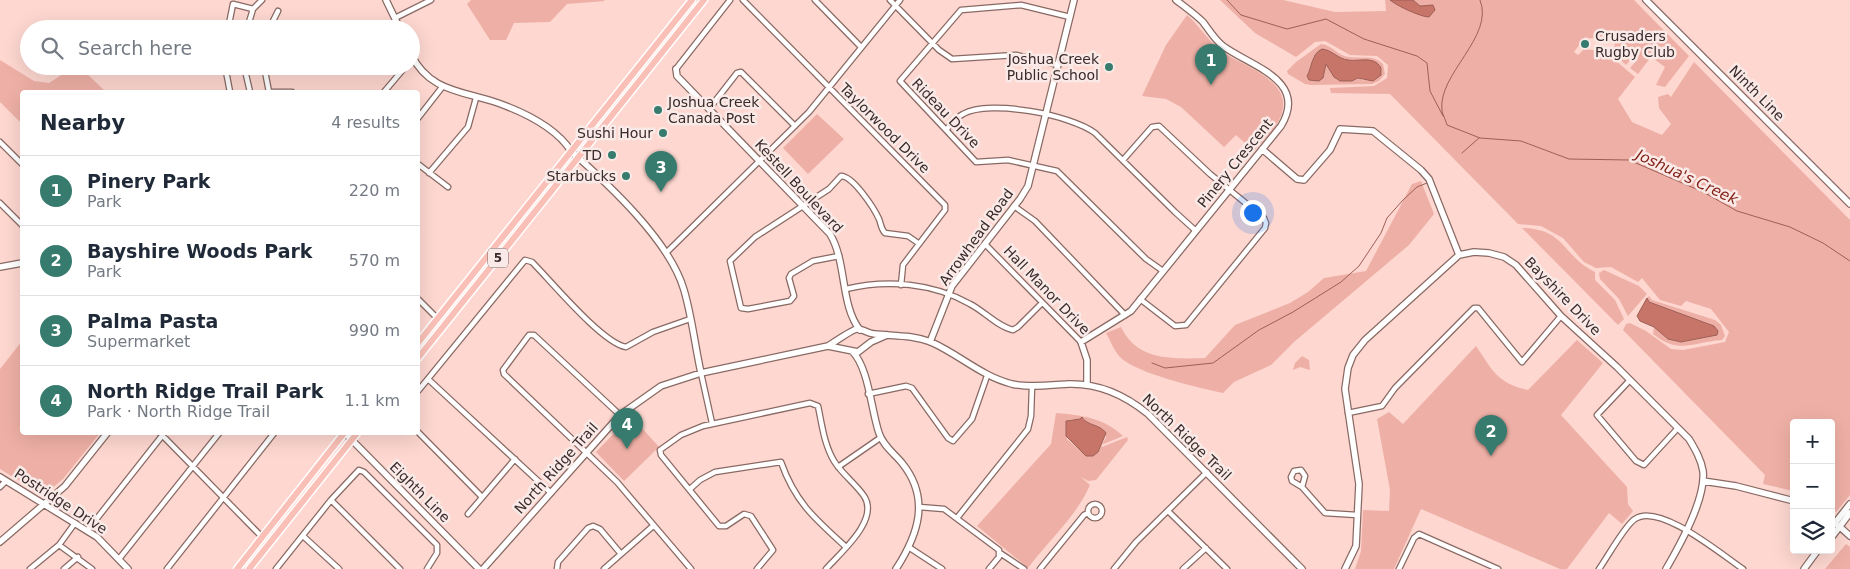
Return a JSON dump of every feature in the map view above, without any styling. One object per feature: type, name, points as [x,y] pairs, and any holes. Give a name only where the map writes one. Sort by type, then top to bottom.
[{"type":"main road","name":"5","points":[[420,339],[692,0]]},
{"type":"main road","name":"5","points":[[420,355],[704,0]]},
{"type":"main road","points":[[237,569],[343,435]]},
{"type":"main road","points":[[249,569],[356,435]]},
{"type":"street","points":[[250,20],[254,9],[262,0]]},
{"type":"street","points":[[386,0],[395,18],[430,0]]},
{"type":"street","points":[[676,69],[730,0]]},
{"type":"street","name":"Taylorwood Drive","points":[[743,0],[945,205],[945,210],[903,265],[901,285]]},
{"type":"street","points":[[814,0],[861,47]]},
{"type":"street","points":[[890,0],[944,55],[954,60],[1016,55],[1058,65]]},
{"type":"street","points":[[666,253],[761,162],[795,126],[829,88],[900,0]]},
{"type":"street","name":"Arrowhead Road","points":[[930,342],[954,284],[1028,186],[1074,0]]},
{"type":"street","name":"Pinery Crescent","points":[[1081,342],[1098,329],[1125,315],[1140,299],[1281,126],[1287,115],[1288,99],[1284,89],[1274,77],[1223,46],[1198,18],[1176,0]]},
{"type":"street","name":"Ninth Line","points":[[1646,0],[1850,204]]},
{"type":"street","points":[[230,20],[233,4],[254,9]]},
{"type":"street","points":[[933,43],[961,10],[1021,5],[1070,17]]},
{"type":"street","points":[[273,20],[278,11]]},
{"type":"street","name":"Rideau Drive","points":[[933,43],[900,82],[976,162],[1008,160],[1057,171],[1146,259],[1164,271]]},
{"type":"street","points":[[420,66],[431,79],[442,86],[454,92],[498,103],[535,120],[566,143],[571,151],[631,211],[666,253],[684,289],[712,423]]},
{"type":"street","name":"Kestell Boulevard","points":[[676,69],[677,76],[830,234],[837,246],[852,316],[861,330]]},
{"type":"street","points":[[709,109],[737,73],[741,72],[795,126]]},
{"type":"street","points":[[227,75],[230,90]]},
{"type":"street","points":[[246,75],[250,90]]},
{"type":"street","points":[[266,75],[269,90]]},
{"type":"street","points":[[386,90],[398,75]]},
{"type":"street","points":[[420,115],[442,86]]},
{"type":"street","points":[[430,173],[468,127],[476,98]]},
{"type":"street","points":[[946,130],[959,116],[969,112],[1015,107],[1083,125],[1095,133],[1175,212],[1196,230]]},
{"type":"street","points":[[1123,160],[1152,126],[1157,126],[1229,190],[1264,218],[1266,226],[1186,325],[1178,327],[1164,319],[1140,299]]},
{"type":"street","points":[[1262,149],[1297,179],[1304,180],[1330,150],[1340,129],[1373,130],[1421,170],[1429,179],[1459,255],[1385,322],[1353,355],[1345,380],[1348,413],[1358,471],[1358,515],[1356,546],[1345,569]]},
{"type":"street","points":[[0,142],[20,162]]},
{"type":"street","points":[[420,166],[448,186]]},
{"type":"street","points":[[839,256],[813,261],[791,274],[789,278],[794,296],[792,300],[748,309],[741,308],[730,261],[750,241],[829,189],[841,176],[846,176],[871,206],[885,233],[903,234],[918,243]]},
{"type":"street","points":[[0,202],[20,223]]},
{"type":"street","points":[[1014,206],[1035,221],[1125,315]]},
{"type":"street","name":"Hall Manor Drive","points":[[985,244],[1081,342],[1088,360],[1087,385]]},
{"type":"street","name":"Bayshire Drive","points":[[1459,255],[1486,252],[1512,261],[1526,273],[1561,316],[1630,380],[1688,439],[1696,452],[1703,470],[1703,481],[1697,504],[1666,569]]},
{"type":"street","points":[[420,389],[527,260],[532,262],[602,334],[621,346],[626,347],[653,332],[690,319]]},
{"type":"street","points":[[0,267],[20,263]]},
{"type":"street","points":[[846,289],[874,284],[937,289],[1013,330],[1042,303]]},
{"type":"street","points":[[420,301],[437,318]]},
{"type":"street","points":[[1348,413],[1382,406],[1395,388],[1474,308],[1478,308],[1522,362],[1561,316]]},
{"type":"street","name":"Kestell Boulevard","points":[[846,334],[852,316]]},
{"type":"street","points":[[861,363],[845,343],[846,334],[853,329],[861,330],[867,338],[861,363],[880,438],[908,471],[917,491],[919,507],[916,534],[910,548],[896,569]]},
{"type":"street","name":"North Ridge Trail","points":[[861,330],[886,335],[910,336],[930,342],[987,376],[1012,384],[1032,386],[1087,385],[1109,390],[1134,402],[1207,472],[1302,569]]},
{"type":"street","name":"North Ridge Trail","points":[[481,569],[620,415],[661,386],[701,373],[828,346],[846,334]]},
{"type":"street","points":[[620,415],[536,336],[529,335],[504,368],[503,373],[617,482],[691,569]]},
{"type":"street","name":"North Ridge Trail","points":[[865,347],[886,335]]},
{"type":"street","name":"North Ridge Trail","points":[[828,346],[850,350]]},
{"type":"street","points":[[850,350],[858,352],[865,347]]},
{"type":"street","points":[[868,394],[906,386],[912,388],[948,438],[953,441],[972,418],[987,376]]},
{"type":"street","points":[[428,379],[551,493]]},
{"type":"street","points":[[1630,380],[1597,415],[1636,461],[1644,465],[1677,429]]},
{"type":"street","points":[[957,518],[1028,430],[1031,416],[1032,386]]},
{"type":"street","points":[[757,569],[773,550],[751,516],[744,514],[726,526],[719,526],[661,455],[660,450],[681,435],[712,423],[815,404],[818,407],[826,441],[838,467],[864,496],[868,510],[866,521],[826,569]]},
{"type":"street","points":[[420,434],[482,497]]},
{"type":"street","points":[[0,542],[64,486],[106,435]]},
{"type":"street","points":[[87,531],[161,435]]},
{"type":"street","points":[[163,435],[262,537]]},
{"type":"street","points":[[119,559],[218,435]]},
{"type":"street","points":[[167,569],[274,435]]},
{"type":"street","name":"Eighth Line","points":[[346,435],[481,569]]},
{"type":"street","points":[[838,467],[880,438]]},
{"type":"street","points":[[468,514],[515,459]]},
{"type":"street","points":[[690,489],[700,480],[715,472],[781,462],[794,494],[817,520],[846,547]]},
{"type":"street","points":[[276,569],[356,471],[363,471],[437,545],[437,554],[427,569]]},
{"type":"street","points":[[1114,569],[1136,542],[1207,472]]},
{"type":"street","points":[[0,487],[3,479]]},
{"type":"street","name":"Postridge Drive","points":[[3,479],[87,531],[128,569]]},
{"type":"street","points":[[1703,481],[1736,486],[1790,500]]},
{"type":"street","points":[[1302,488],[1325,513],[1358,515]]},
{"type":"street","points":[[332,500],[400,569]]},
{"type":"street","points":[[1836,523],[1850,504]]},
{"type":"street","points":[[919,507],[941,508],[1024,569]]},
{"type":"street","points":[[1168,511],[1227,569]]},
{"type":"street","points":[[1040,569],[1084,515],[1088,513]]},
{"type":"street","points":[[1836,523],[1850,513]]},
{"type":"street","points":[[1599,569],[1633,520],[1641,516],[1656,516],[1667,519],[1743,569]]},
{"type":"street","points":[[30,569],[59,545],[75,523]]},
{"type":"street","points":[[1836,523],[1850,536]]},
{"type":"street","points":[[557,569],[558,562],[588,528],[593,526],[600,529],[621,554]]},
{"type":"street","points":[[604,569],[653,526]]},
{"type":"street","points":[[1399,569],[1414,538],[1419,534],[1498,569]]},
{"type":"street","points":[[303,536],[339,569]]},
{"type":"street","points":[[59,545],[92,569]]},
{"type":"street","points":[[910,548],[942,569]]},
{"type":"street","points":[[1183,569],[1206,548]]},
{"type":"street","points":[[989,569],[1000,553]]},
{"type":"street","points":[[1804,569],[1815,554]]},
{"type":"street","points":[[64,569],[78,557]]},
{"type":"street","points":[[330,569],[334,564]]},
{"type":"shaded area","points":[[471,0],[605,1],[567,4],[550,22],[514,23],[506,40],[490,40],[467,4]]},
{"type":"shaded area","points":[[1220,0],[1283,0],[1335,12],[1386,11],[1385,0],[1634,0],[1689,56],[1665,87],[1656,85],[1665,67],[1651,57],[1638,74],[1630,68],[1638,59],[1634,56],[1626,65],[1614,54],[1615,40],[1610,35],[1585,37],[1574,52],[1578,55],[1584,49],[1601,51],[1609,55],[1635,77],[1618,99],[1632,122],[1662,135],[1671,124],[1659,108],[1658,97],[1668,94],[1671,97],[1694,62],[1850,220],[1850,495],[1835,512],[1835,419],[1790,419],[1790,490],[1763,484],[1765,475],[1623,330],[1626,324],[1630,323],[1646,331],[1671,349],[1683,350],[1725,342],[1729,332],[1711,309],[1686,301],[1681,306],[1660,300],[1642,278],[1638,282],[1611,267],[1596,268],[1584,262],[1563,238],[1541,226],[1518,224],[1390,94],[1331,93],[1330,88],[1374,86],[1387,78],[1388,65],[1377,56],[1350,55],[1325,41],[1315,42],[1296,57],[1255,33]]},
{"type":"shaded area","points":[[1390,0],[1413,0],[1420,6],[1433,5],[1435,10],[1429,17],[1425,17],[1409,11]]},
{"type":"shaded area","points":[[1187,15],[1221,51],[1265,76],[1281,94],[1283,105],[1280,118],[1272,131],[1254,151],[1236,135],[1224,147],[1181,107],[1166,99],[1142,96],[1166,45]]},
{"type":"shaded area","points":[[1321,44],[1345,56],[1375,59],[1383,64],[1385,74],[1379,81],[1372,84],[1311,85],[1305,84],[1288,74],[1287,71]],"holes":[[[1322,49],[1346,60],[1365,60],[1364,81],[1360,78],[1353,81],[1337,80],[1327,64],[1325,65],[1324,75],[1309,75],[1313,57]]]},
{"type":"shaded area","points":[[1322,49],[1344,59],[1370,60],[1381,68],[1381,75],[1373,81],[1358,78],[1352,81],[1340,81],[1334,77],[1326,64],[1323,78],[1319,81],[1309,80],[1307,76],[1314,58],[1318,51]]},
{"type":"shaded area","points":[[0,60],[20,72],[20,75],[24,75],[34,81],[49,83],[61,75],[88,75],[104,90],[20,90],[20,122],[0,102]]},
{"type":"shaded area","points":[[817,114],[844,139],[808,174],[783,148]]},
{"type":"shaded area","points":[[1421,181],[1434,214],[1409,245],[1294,342],[1271,365],[1234,382],[1223,393],[1154,375],[1128,363],[1114,349],[1106,333],[1121,327],[1136,346],[1146,352],[1169,358],[1205,358],[1235,325],[1290,303],[1308,292],[1324,278],[1366,271],[1412,184]]},
{"type":"shaded area","points":[[1522,228],[1547,233],[1556,238],[1584,266],[1595,272],[1595,280],[1615,300],[1624,319],[1618,325]]},
{"type":"shaded area","points":[[1604,270],[1639,286],[1647,294],[1628,316],[1619,299],[1600,279],[1599,273]]},
{"type":"shaded area","points":[[1649,296],[1652,300],[1715,320],[1721,325],[1725,336],[1722,340],[1686,346],[1671,344],[1662,340],[1653,334],[1654,327],[1671,339],[1678,341],[1717,335],[1714,326],[1649,302],[1647,298]]},
{"type":"shaded area","points":[[1647,298],[1649,302],[1714,326],[1718,331],[1717,335],[1681,342],[1668,339],[1654,327],[1640,321],[1637,316]]},
{"type":"shaded area","points":[[1577,340],[1603,363],[1561,415],[1627,487],[1628,504],[1633,511],[1622,524],[1609,513],[1567,569],[1560,569],[1421,509],[1394,569],[1355,569],[1361,551],[1363,510],[1389,511],[1390,490],[1377,419],[1389,412],[1403,424],[1476,346],[1502,380],[1528,390]]},
{"type":"shaded area","points":[[20,344],[20,435],[98,435],[63,479],[45,494],[41,494],[0,469],[0,369]]},
{"type":"shaded area","points":[[1302,356],[1309,360],[1310,370],[1300,367],[1293,370],[1295,363]]},
{"type":"shaded area","points":[[1056,413],[1092,418],[1108,425],[1123,436],[1102,445],[1106,437],[1103,429],[1087,423],[1083,417],[1067,420],[1067,439],[1086,456],[1098,452],[1101,446],[1127,437],[1128,440],[1096,480],[1088,481],[1081,477],[1090,485],[1084,497],[1070,518],[1028,568],[977,526],[1051,444]]},
{"type":"shaded area","points":[[631,416],[659,447],[624,481],[596,452]]},
{"type":"shaded area","points":[[1082,417],[1106,433],[1098,452],[1093,456],[1086,456],[1066,436],[1066,421]]},
{"type":"shaded area","points":[[1846,544],[1850,547],[1850,569],[1825,569]]},
{"type":"waterway","points":[[1227,0],[1241,15],[1287,29],[1326,19],[1364,39],[1417,56],[1427,63],[1430,91],[1443,116]]},
{"type":"waterway","name":"Joshua's Creek","points":[[1480,0],[1482,14],[1480,28],[1448,83],[1443,97],[1442,111],[1447,125],[1480,138],[1521,141],[1569,159],[1629,160],[1703,192],[1737,211],[1790,227],[1823,243],[1850,261]]},
{"type":"waterway","points":[[1462,153],[1479,138]]},
{"type":"waterway","points":[[1152,363],[1165,368],[1213,363],[1259,330],[1293,312],[1341,282],[1359,266],[1381,233],[1387,218],[1417,187],[1427,183]]},
{"type":"place","name":"Crusaders Rugby Club","points":[[1585,44]]},
{"type":"place","name":"Joshua Creek Public School","points":[[1109,67]]},
{"type":"place","name":"Pinery Park","points":[[1211,85]]},
{"type":"place","name":"Joshua Creek Canada Post","points":[[658,110]]},
{"type":"place","name":"Sushi Hour","points":[[663,133]]},
{"type":"place","name":"TD","points":[[612,155]]},
{"type":"place","name":"Starbucks","points":[[626,176]]},
{"type":"place","name":"Palma Pasta","points":[[661,192]]},
{"type":"place","name":"North Ridge Trail Park","points":[[627,449]]},
{"type":"place","name":"Bayshire Woods Park","points":[[1491,456]]}]
